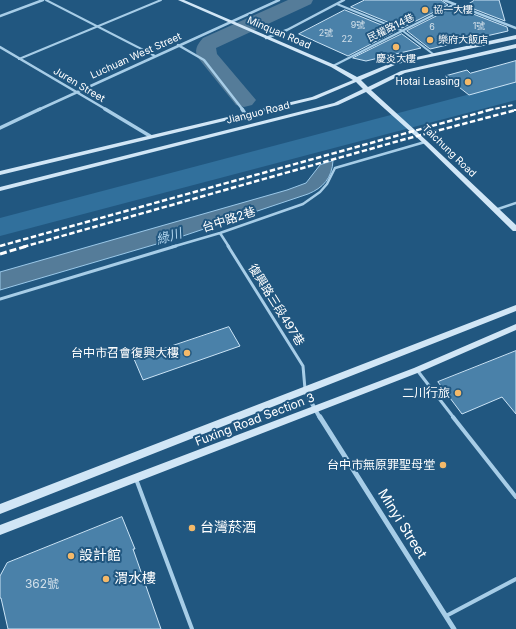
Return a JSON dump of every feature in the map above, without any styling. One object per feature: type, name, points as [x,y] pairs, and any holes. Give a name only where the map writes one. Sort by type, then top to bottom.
[{"type":"main road","name":"Minquan Road","points":[[180,0],[333,66],[356,79],[367,89]]},
{"type":"main road","name":"Jianguo Road","points":[[0,173],[150,136],[246,115],[328,93],[356,79],[396,63],[516,36]]},
{"type":"main road","name":"Jianguo Road","points":[[0,189],[336,104],[403,72],[516,46]]},
{"type":"main road","name":"Taichung Road","points":[[367,89],[516,229]]},
{"type":"main road","name":"Fuxing Road Section 3","points":[[0,509],[516,308]]},
{"type":"main road","name":"Fuxing Road Section 3","points":[[0,530],[417,370],[516,328]]},
{"type":"street","points":[[0,16],[44,0]]},
{"type":"street","name":"Luchuan West Street","points":[[0,128],[75,92],[178,45],[231,23],[279,0]]},
{"type":"street","points":[[266,38],[287,30],[344,0]]},
{"type":"street","points":[[444,0],[516,28]]},
{"type":"street","points":[[178,45],[204,60],[246,115]]},
{"type":"street","name":"Juren Street","points":[[0,47],[150,136]]},
{"type":"street","name":"Minyi Street","points":[[306,391],[315,409],[454,629]]},
{"type":"lane","points":[[44,0],[155,56]]},
{"type":"lane","points":[[19,59],[161,0]]},
{"type":"lane","points":[[337,4],[403,31],[433,54]]},
{"type":"lane","name":"民權路14巷","points":[[333,66],[455,4]]},
{"type":"lane","name":"台中路2巷","points":[[0,299],[220,233],[303,204],[320,192],[327,184],[335,168],[425,142]]},
{"type":"lane","points":[[495,210],[516,203]]},
{"type":"lane","name":"復興路三段497巷","points":[[220,233],[303,366],[306,391]]},
{"type":"lane","points":[[417,370],[516,497]]},
{"type":"lane","points":[[135,478],[192,629]]},
{"type":"lane","points":[[446,616],[516,579]]},
{"type":"shaded area","points":[[516,82],[516,100],[0,236],[0,218]]},
{"type":"water","points":[[333,161],[331,172],[326,182],[318,189],[308,194],[177,238],[0,290],[0,272],[287,190],[306,183],[320,165]]},
{"type":"building","points":[[365,0],[441,0],[448,5],[402,28],[351,7]]},
{"type":"building","points":[[475,0],[499,0],[505,21],[466,6]]},
{"type":"building","points":[[455,7],[507,27],[508,31],[430,49],[407,31]]},
{"type":"building","points":[[345,10],[396,31],[348,56],[299,34]]},
{"type":"building","points":[[402,34],[421,48],[366,61],[353,58]]},
{"type":"building","points":[[516,61],[516,82],[469,95],[445,76],[467,70],[470,73]]},
{"type":"building","name":"台中市召會復興大樓","points":[[229,327],[240,346],[143,380],[134,359]]},
{"type":"building","points":[[516,351],[516,414],[502,397],[462,414],[438,382]]},
{"type":"building","points":[[122,517],[135,549],[133,549],[161,629],[8,629],[0,598],[0,576],[7,563]]},
{"type":"waterway","name":"綠川","points":[[244,100],[206,55],[206,48],[210,42],[304,0]]},
{"type":"railway","points":[[491,110],[513,105]]},
{"type":"railway","points":[[0,246],[491,110]]},
{"type":"railway","points":[[23,247],[402,140],[516,110],[514,110]]},
{"type":"railway","points":[[0,254],[27,246]]},
{"type":"place","name":"協一大樓","points":[[425,10]]},
{"type":"place","name":"樂府大飯店","points":[[430,40]]},
{"type":"place","name":"慶炎大樓","points":[[396,47]]},
{"type":"place","name":"Hotai Leasing","points":[[468,82]]},
{"type":"place","name":"台中市召會復興大樓","points":[[187,353]]},
{"type":"place","name":"二川行旅","points":[[458,393]]},
{"type":"place","name":"台中市無原罪聖母堂","points":[[443,465]]},
{"type":"place","name":"台灣菸酒","points":[[192,528]]},
{"type":"place","name":"設計館","points":[[71,556]]},
{"type":"place","name":"渭水樓","points":[[106,579]]}]
